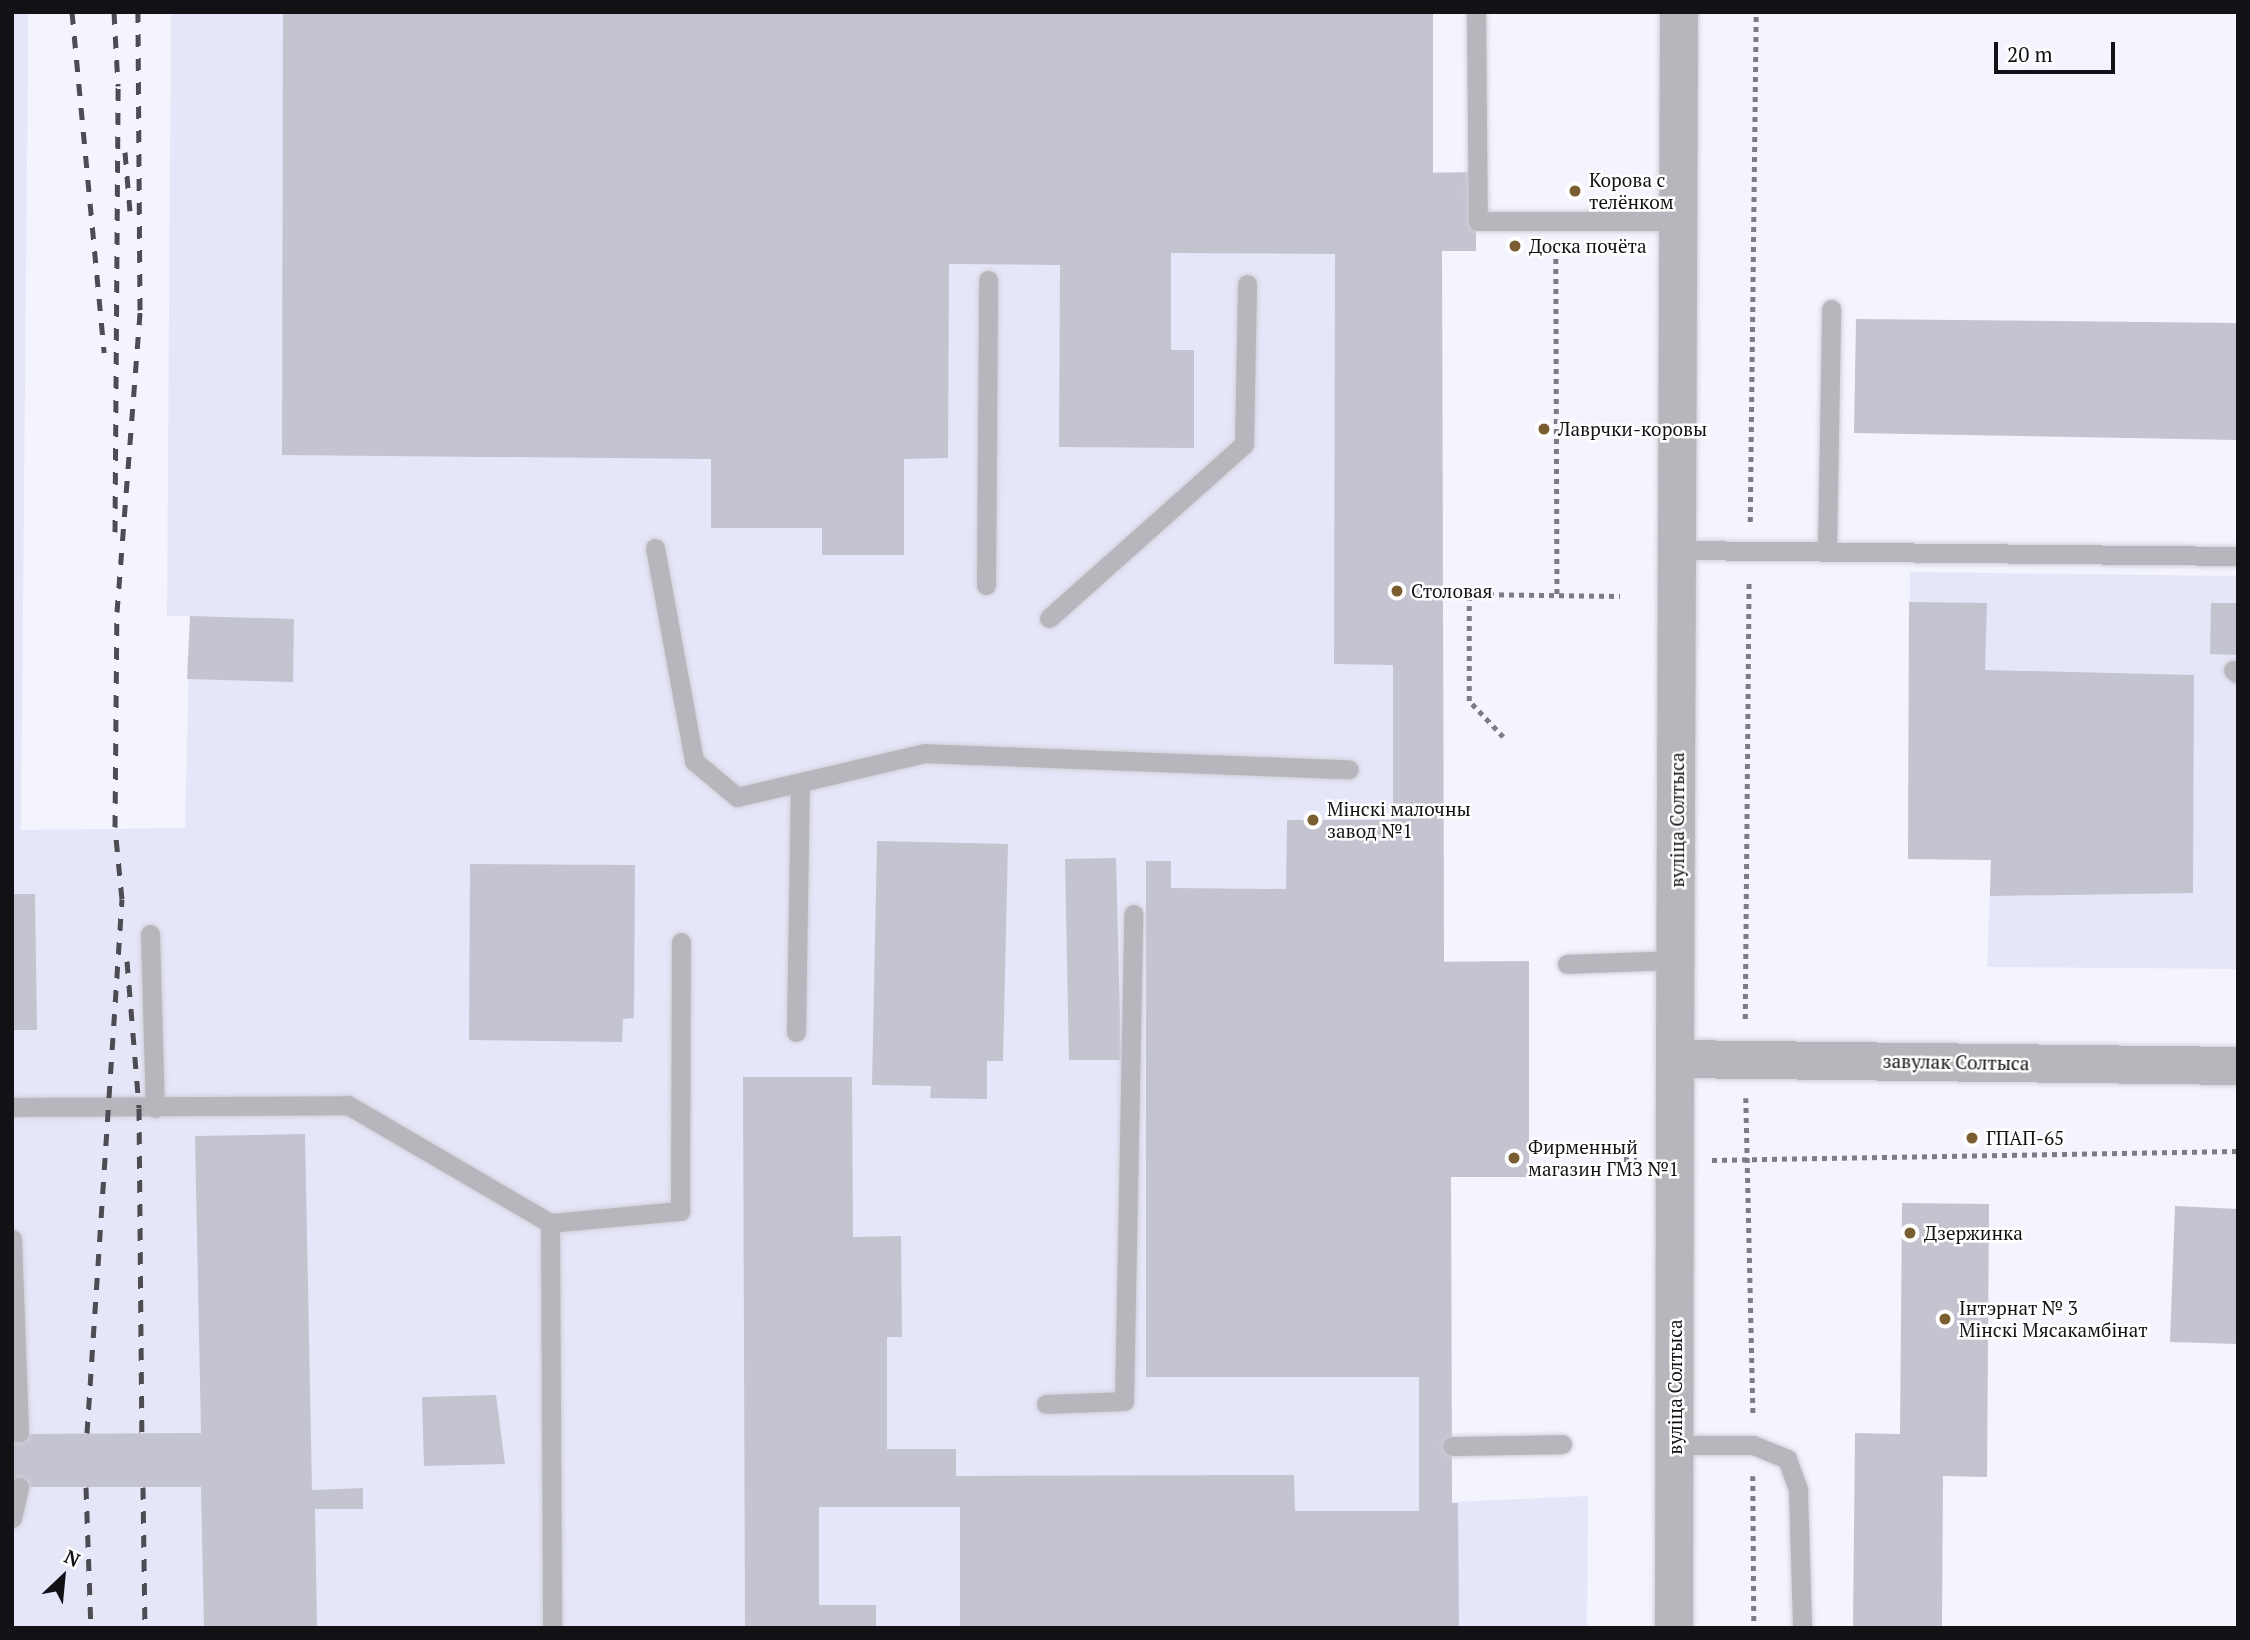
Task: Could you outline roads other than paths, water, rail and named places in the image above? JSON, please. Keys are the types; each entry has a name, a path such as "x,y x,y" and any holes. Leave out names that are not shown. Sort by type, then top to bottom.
{"street":[{"name":"вуліца Солтыса","path":"1674,1628 1679,12"},
{"name":"завулак Солтыса","path":"1675,1059 2238,1066"}],"lane":[{"path":"1475,12 1478,220 1677,221"},
{"path":"986,585 988,279"},
{"path":"1049,618 1244,444 1247,284"},
{"path":"1827,550 1831,309"},
{"path":"656,548 694,761 737,797 923,753 1349,769"},
{"path":"1678,550 2238,556"},
{"path":"796,1032 800,783"},
{"path":"1046,1404 1124,1401 1133,914"},
{"path":"150,934 155,1108"},
{"path":"12,1107 348,1105 550,1223 680,1212 681,942"},
{"path":"1567,964 1677,960"},
{"path":"550,1223 552,1628"},
{"path":"12,1239 19,1433"},
{"path":"1452,1446 1562,1444"},
{"path":"1674,1445 1753,1445 1787,1459 1798,1490 1802,1628"},
{"path":"12,1518 19,1487"}],"railway":[{"path":"72,12 104,353"},
{"path":"114,12 118,86"},
{"path":"87,1433 122,899 115,827 117,612 140,310 138,12"},
{"path":"115,532 118,77"},
{"path":"125,152 130,211"},
{"path":"127,961 139,1108 142,1433"},
{"path":"86,1487 91,1628"},
{"path":"143,1487 145,1628"}],"place":[{"name":"Корова с телёнком","path":"1575,191"},
{"name":"Доска почёта","path":"1515,246"},
{"name":"Лаврчки-коровы","path":"1544,429"},
{"name":"Столовая","path":"1397,591"},
{"name":"Мінскі малочны завод №1","path":"1313,820"},
{"name":"ГПАП-65","path":"1972,1138"},
{"name":"Фирменный магазин ГМЗ №1","path":"1514,1158"},
{"name":"Дзержинка","path":"1910,1233"},
{"name":"Інтэрнат № 3 Мінскі Мясакамбінат","path":"1945,1319"}]}
